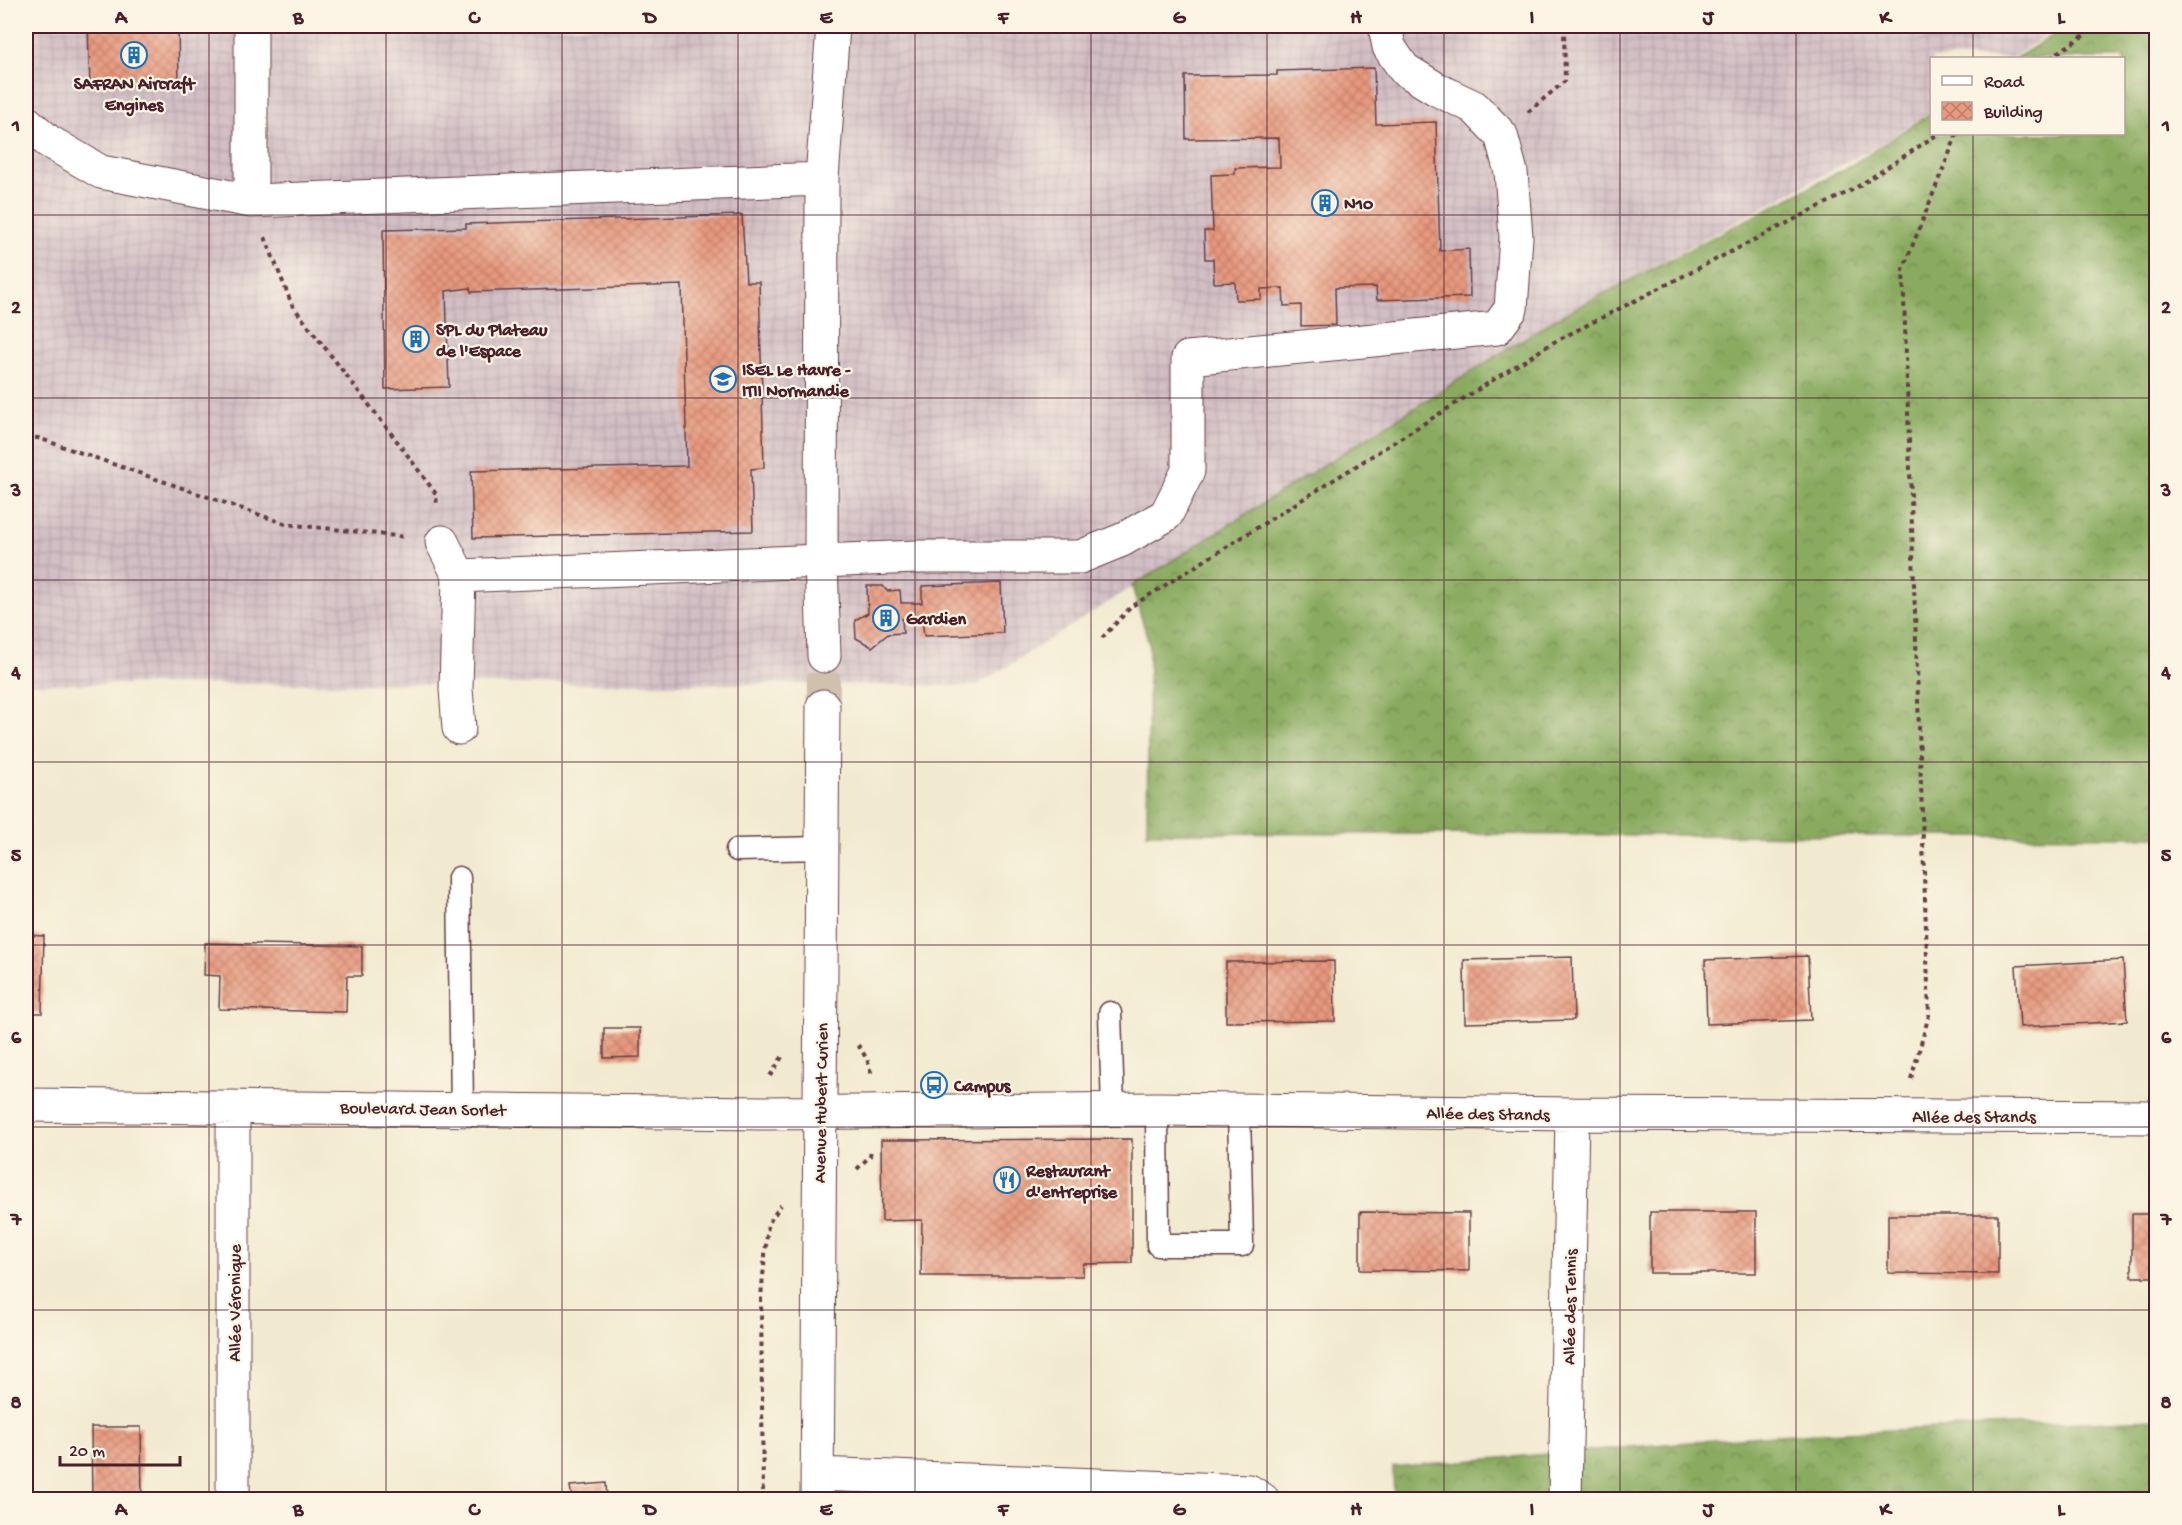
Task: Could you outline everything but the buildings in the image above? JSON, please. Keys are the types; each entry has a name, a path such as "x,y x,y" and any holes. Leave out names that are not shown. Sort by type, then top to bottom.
{"street":[{"path":"251,26 251,201"},
{"path":"824,656 821,560 822,179 833,26"},
{"path":"459,576 916,557 1080,557 1122,540 1166,515 1188,471 1188,358 1497,328 1511,309 1516,237 1511,172 1501,135 1474,107 1438,90 1404,69 1389,47 1385,26"},
{"path":"26,122 48,141 101,172 251,201 822,179"},
{"path":"442,542 459,576 456,689 459,728"},
{"name":"Avenue Hubert Curien","path":"817,1487 823,706"},
{"name":"Boulevard Jean Sorlet","path":"26,1105 765,1113 820,1111"},
{"name":"Allée Véronique","path":"232,1107 233,1500"},
{"name":"Allée des Stands","path":"820,1111 1157,1108 1572,1114 2157,1117"},
{"name":"Allée des Tennis","path":"1565,1500 1572,1114"},
{"path":"817,1487 1249,1491 1263,1500"}],"lane":[{"path":"737,850 822,848"},
{"path":"459,878 462,1108"},
{"path":"1110,1013 1113,1109"},
{"path":"1157,1108 1158,1245 1242,1245 1239,1110"}],"path":[{"path":"1501,135 1565,81 1564,26"},
{"path":"2052,57 2098,26"},
{"path":"1102,638 1132,606 1554,342 1854,189 1936,135"},
{"path":"1901,1116 1929,1015 1903,269 1957,135"},
{"path":"26,438 38,438 286,524 442,542 436,494 341,366 292,305 251,201"},
{"path":"763,1500 761,1297 768,1224 785,1196"}],"shaded area":[{"path":"26,26 2061,26 2013,57 1930,57 1930,112 1883,143 1555,319 976,686 26,684"}],"green space":[{"path":"2068,26 2156,26 2156,837 1147,833 1149,643 1132,586 1555,319 1850,166 1930,114 1930,135 2125,135 2125,57 2018,57"},
{"path":"2156,1419 2156,1499 1394,1500 1393,1467 1774,1435"}],"tunnel":[{"path":"823,706 824,656"}],"place":[{"name":"SAFRAN Aircraft Engines","path":"134,55"},
{"name":"N10","path":"1325,203"},
{"name":"SPL du Plateau de l'Espace","path":"416,339"},
{"name":"ISEL Le Havre - ITII Normandie","path":"723,379"},
{"name":"Gardien","path":"886,618"},
{"name":"Campus","path":"934,1085"},
{"name":"Restaurant d'entreprise","path":"1007,1180"}]}
